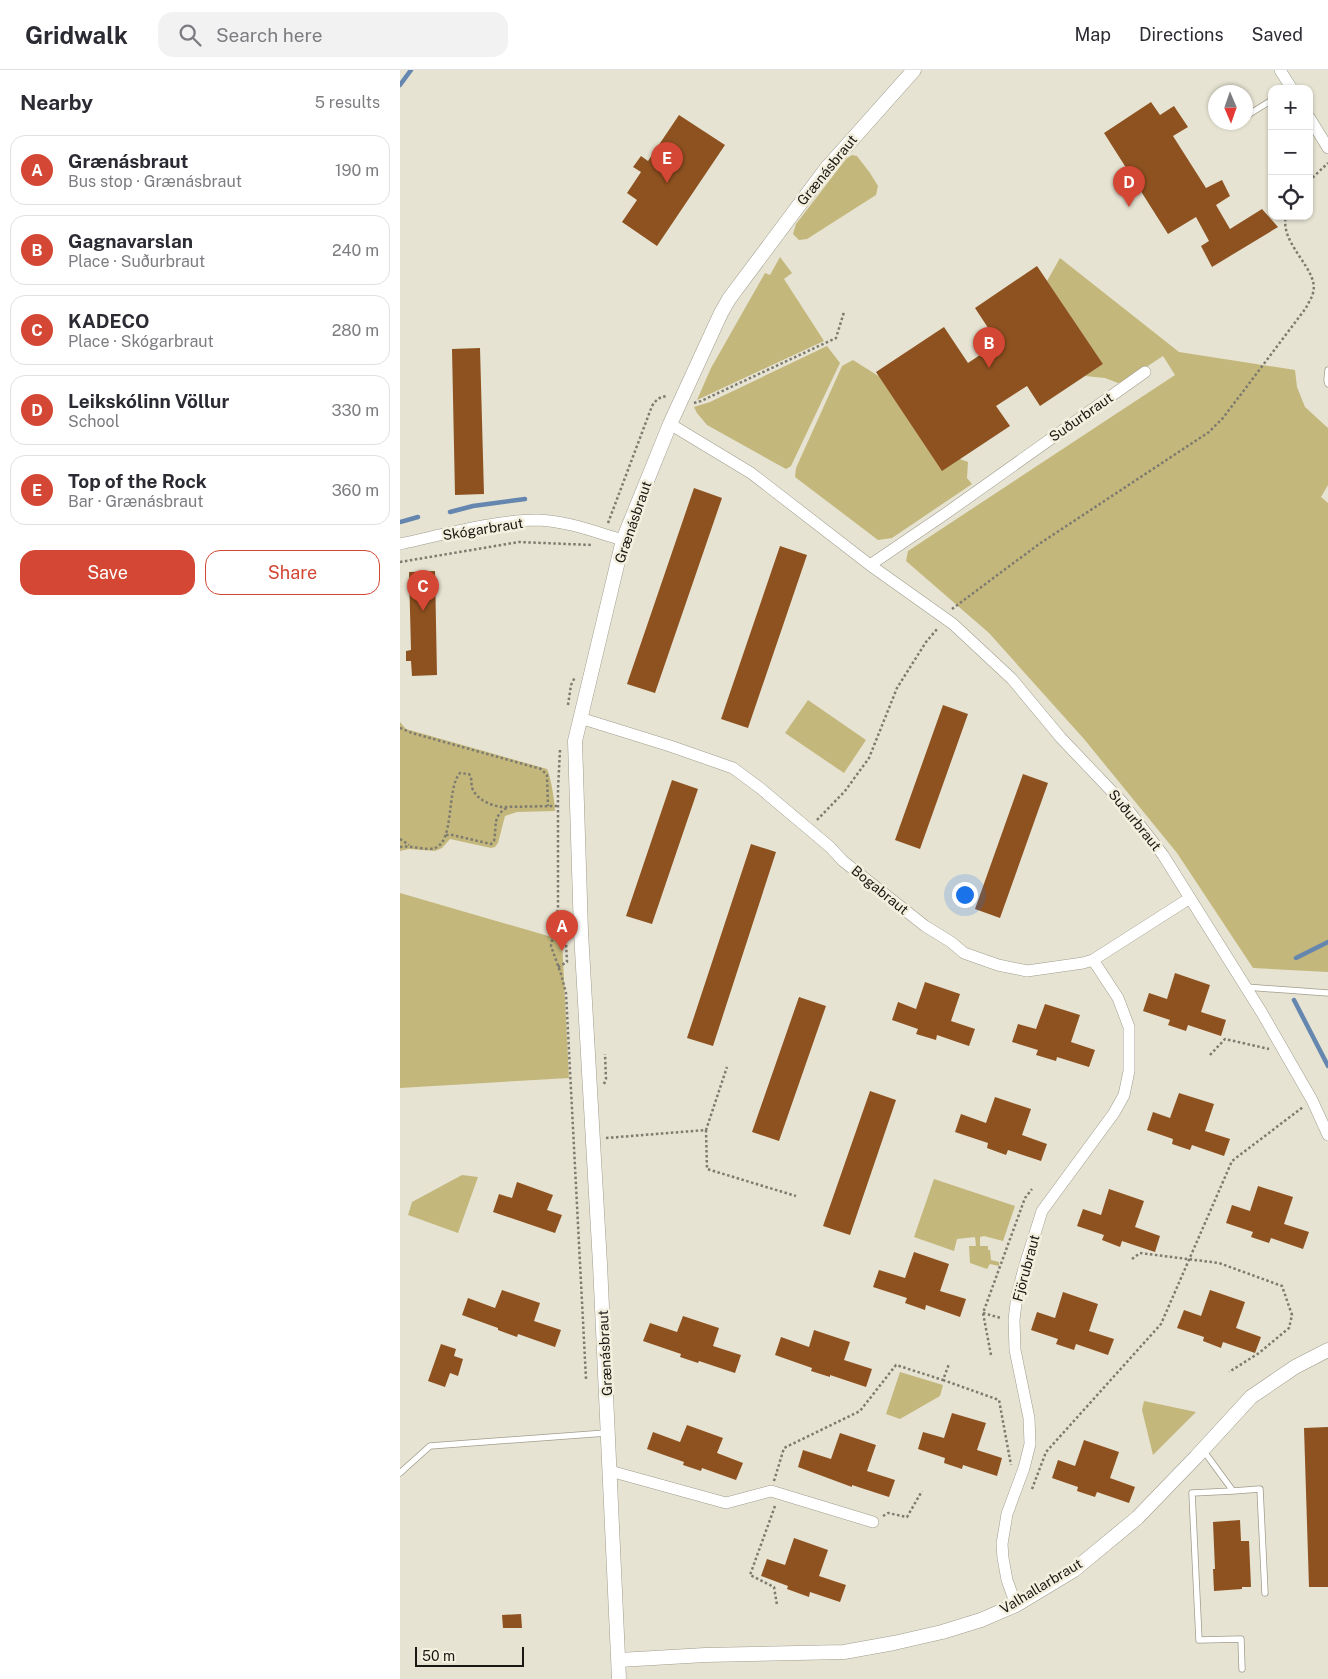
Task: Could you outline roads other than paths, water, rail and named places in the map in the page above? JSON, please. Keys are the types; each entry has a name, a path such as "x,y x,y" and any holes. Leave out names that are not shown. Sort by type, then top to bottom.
{"street":[{"name":"Grænásbraut","path":"619,1679 610,1470 581,932 575,741 624,540 670,424 721,313 729,299 826,169 914,70"},
{"path":"1280,70 1289,85"},
{"path":"1313,124 1328,148"},
{"name":"Suðurbraut","path":"870,565 1145,372"},
{"name":"Suðurbraut","path":"670,424 751,473 870,565 954,624 1012,680 1061,738 1122,802 1163,855 1246,987 1312,1100 1328,1135"},
{"name":"Skógarbraut","path":"400,544 497,524 537,520 573,525 624,540"},
{"name":"Bogabraut","path":"580,718 733,768 760,788 843,860 925,926 964,953 998,965 1027,970 1083,964 1093,960 1190,898"},
{"name":"Fjörubraut","path":"1016,1605 1007,1580 1002,1544 1007,1514 1030,1444 1029,1418 1015,1350 1014,1322 1017,1295 1042,1211 1114,1113 1124,1095 1129,1071 1129,1028 1118,998 1093,960"},
{"name":"Valhallarbraut","path":"619,1660 705,1655 844,1652 942,1632 981,1620 1016,1605 1074,1570 1137,1518 1252,1397 1295,1366 1328,1350"},
{"path":"610,1470 726,1502 775,1493 873,1522"}],"lane":[{"path":"1253,112 1268,102"},
{"path":"1328,370 1326,380 1328,384"},
{"path":"1246,987 1328,993"},
{"path":"400,1473 430,1446 608,1433"},
{"path":"1203,1450 1233,1491"},
{"path":"1242,1669 1241,1639 1199,1640 1192,1492 1260,1490 1265,1593"}],"waterway":[{"path":"400,85 411,70"},
{"path":"450,512 473,506 525,499"},
{"path":"400,522 418,517"},
{"path":"1296,958 1328,942"},
{"path":"1294,1000 1328,1066"}],"place":[{"name":"Top of the Rock","path":"667,183"},
{"name":"Leikskólinn Völlur","path":"1129,207"},
{"name":"Gagnavarslan","path":"989,368"},
{"name":"KADECO","path":"423,611"},
{"name":"Grænásbraut","path":"562,951"}]}
